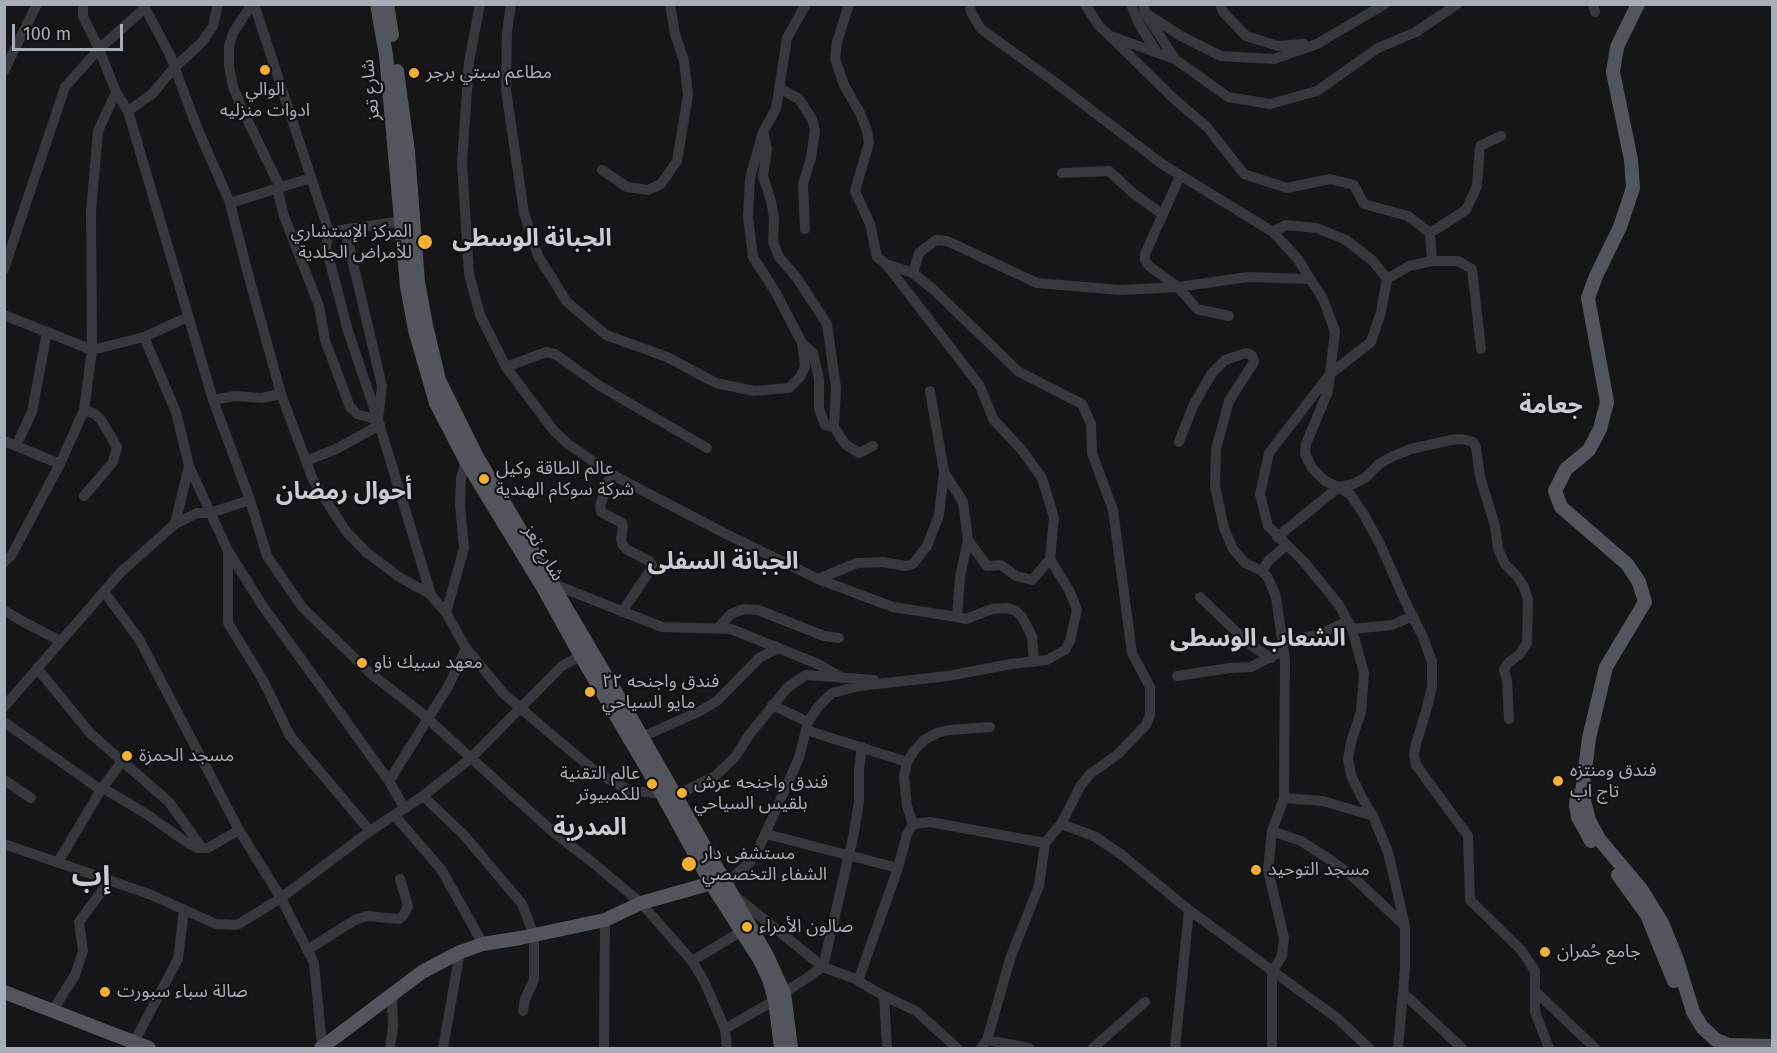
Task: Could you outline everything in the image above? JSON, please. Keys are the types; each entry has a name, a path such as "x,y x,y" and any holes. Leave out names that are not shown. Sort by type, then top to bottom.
{"main road":[{"name":"شارع تعز","path":"377,4 418,282 439,380 471,458 642,737 669,795"},
{"name":"شارع تعز","path":"387,4 408,152 408,220"},
{"path":"1638,4 1617,47 1613,72 1631,160 1633,188 1620,227 1588,298 1606,402 1600,429 1589,450 1566,469 1555,491 1561,507 1627,564 1639,582 1645,602 1606,667 1576,806 1580,822 1593,845 1641,906 1652,925 1672,961 1693,1012 1706,1032 1716,1040 1729,1045 1773,1046"},
{"name":"شارع تعز","path":"548,586 581,656 767,956 780,997 791,1048"},
{"name":"شارع تعز","path":"724,885 742,931 780,997 781,1048"},
{"path":"322,1047 357,1023 422,972 460,952 483,944 605,920 641,903 724,885"},
{"path":"1672,961 1686,1020 1691,1029 1707,1043 1719,1048"},
{"path":"4,992 148,1048"}],"street":[{"path":"4,71 37,4"},
{"path":"83,4 82,16 128,111 213,400 250,500 267,556 302,607 370,673 419,711 553,832 641,903 692,961 704,981 725,1029 727,1048"},
{"path":"128,111 152,94 174,68 202,42 213,26 218,4"},
{"path":"253,4 292,115 329,232 326,248 348,331 379,423 431,595"},
{"path":"253,4 233,33 229,46 229,66 233,87 278,188 284,216 319,306 325,340 350,406 357,414 379,423"},
{"path":"480,4 469,62 462,162 469,274 480,315 506,367 554,431 611,474 818,579 893,607 966,619 992,609 1008,608 1016,611 1022,617 1032,636 1034,662"},
{"path":"511,4 507,32 506,90 524,213 538,256 567,302 606,334 667,357 716,383 754,391 789,388 805,367 802,343 776,292 753,257 748,217 750,178 763,132 776,109 787,38 806,4"},
{"path":"603,170 627,187 648,190 661,184 677,161 688,95 684,61 675,34 670,4"},
{"path":"849,4 837,42 835,58 844,85 867,131 869,143 855,191 870,224 877,256 886,264 980,386 993,419 1021,449 1042,478 1054,518 1050,559 1032,580 1016,576 1001,565 987,566 968,540"},
{"path":"970,4 971,12 981,29 1162,164 1274,232 1297,258 1323,299 1335,331 1328,391 1306,444 1305,454 1312,468 1324,481 1350,494 1363,513 1380,544 1423,637 1432,662 1432,687 1416,744 1414,755 1416,765 1468,836 1470,900 1521,950 1535,971 1535,1012 1549,1048"},
{"path":"1085,4 1099,26 1207,128 1244,174 1287,188 1330,179 1354,185 1364,204 1408,216 1430,233 1432,261"},
{"path":"1131,4 1138,22 1156,51"},
{"path":"1220,4 1224,13 1246,36 1278,46 1317,44"},
{"path":"1144,9 1181,36 1221,56 1274,59 1317,44 1385,4"},
{"path":"1110,36 1175,58 1228,97 1270,104 1317,91 1378,48 1416,32 1457,4"},
{"path":"4,269 65,87 99,49 144,6 170,55 230,203 281,394 313,480 345,530 359,545 398,576 431,595 446,613 466,648 504,694 599,774 629,790 669,795 715,776 735,757 772,705 788,687 806,675 894,682"},
{"path":"1144,9 1175,58"},
{"path":"779,88 799,99 812,119 815,130 811,158 803,184 805,230"},
{"path":"4,561 11,556 60,464 84,410 92,350 91,212 98,131 117,92"},
{"path":"763,132 767,149 763,176 774,218 773,242 779,257 797,278 827,324 836,388 834,427 845,444 859,453 873,446"},
{"path":"1430,233 1466,210 1477,186 1480,146 1501,135"},
{"path":"1062,173 1109,171 1133,193 1162,214"},
{"path":"1180,176 1144,254 1145,260 1149,266 1178,287 1197,309 1229,316"},
{"path":"230,203 311,178"},
{"path":"329,232 408,220"},
{"path":"1274,232 1286,225 1317,228 1346,240 1373,261 1387,279 1381,312 1371,342 1330,374 1269,453 1260,494 1268,526 1304,562 1339,605 1350,625 1364,673 1361,712 1350,742 1348,759 1351,775 1360,796 1373,816 1388,852 1405,926 1403,993 1398,1048"},
{"path":"345,229 382,386 379,423"},
{"path":"913,273 919,253 936,240 947,241 1037,283 1121,290 1178,287 1248,277 1310,279"},
{"path":"1387,279 1409,266 1432,261 1458,261 1472,269 1481,349"},
{"path":"886,264 913,273 934,290 1019,372 1082,404 1091,424 1092,453 1113,510 1130,646 1150,687 1150,715 1146,725 1117,755 1090,774 1081,785 1061,824 1045,843 1039,886 1011,956 984,1044 1029,1048"},
{"path":"4,315 92,350 144,337 188,317"},
{"path":"16,446 32,412 47,332"},
{"path":"144,337 176,412 189,466 228,550 262,605 389,781 405,808"},
{"path":"802,343 813,353 819,379 819,409 825,425 834,427"},
{"path":"506,367 546,352 555,354 600,386 707,448"},
{"path":"1179,442 1193,406 1212,373 1225,360 1246,353 1252,355 1254,362 1229,401 1216,449 1215,486 1224,528 1233,549 1245,563 1268,578 1276,597 1283,646 1284,798 1272,831 1268,870 1284,938 1282,956 1272,971 1272,1048"},
{"path":"818,579 857,563 883,562 905,566 913,564 927,546 939,515 944,472 930,391"},
{"path":"213,400 235,396 262,398 281,394"},
{"path":"84,410 95,414 101,420 117,447 113,462 84,496"},
{"path":"306,461 328,453 379,423"},
{"path":"1277,537 1339,487 1365,478 1379,464 1411,449 1451,440 1462,439 1473,442 1476,447 1480,477 1495,526 1498,549 1505,564 1524,587 1528,600 1527,643 1520,654 1508,663 1504,670 1507,680 1509,719"},
{"path":"4,441 60,464"},
{"path":"446,613 464,548 460,505 461,478 471,458"},
{"path":"175,524 189,466"},
{"path":"944,472 963,502 968,540 960,577 957,617"},
{"path":"611,474 600,506 601,512 622,522 622,544 626,549 649,561 652,565 622,612"},
{"path":"4,707 120,573 175,524 197,513 210,513 250,500"},
{"path":"1262,572 1269,560 1286,546"},
{"path":"228,550 227,616 230,628 263,680 290,736 370,831"},
{"path":"957,1048 916,1011 858,981 823,967 724,885 750,862 758,850 799,758 807,726 818,706 832,693 859,686 948,676 1047,660 1065,650 1070,641 1077,610 1070,592 1050,559"},
{"path":"548,586 662,627 730,628 818,664 841,677"},
{"path":"105,593 139,639 239,830 281,898 314,963 322,1047"},
{"path":"1200,597 1249,644 1271,658"},
{"path":"718,628 731,614 744,609 758,610 824,636 839,638"},
{"path":"4,610 60,641"},
{"path":"1177,676 1251,667 1271,658 1283,646 1350,625 1392,625 1413,616"},
{"path":"389,781 449,685 466,648"},
{"path":"642,737 717,701 759,658 778,648"},
{"path":"4,844 149,894 216,924 237,925 281,898 370,831 396,816 423,796 471,758 562,666 581,656"},
{"path":"37,668 90,733 169,802 202,848"},
{"path":"772,705 807,726 907,762"},
{"path":"4,722 102,789 148,815 189,844 208,848 239,830"},
{"path":"914,824 907,806 904,777 907,762 924,740 949,730 990,727"},
{"path":"725,1029 780,997 823,967 859,801 862,747"},
{"path":"58,862 102,789 123,760"},
{"path":"4,780 31,798"},
{"path":"423,796 464,836 522,903 534,935 534,981 525,999 523,1011"},
{"path":"1284,798 1323,801 1373,816"},
{"path":"396,816 441,869 483,944"},
{"path":"858,981 898,868 907,834 914,824 930,822 1045,843"},
{"path":"1061,824 1094,836 1122,855 1189,910 1337,1018 1369,1048"},
{"path":"1272,831 1301,841 1329,859 1351,875 1405,926"},
{"path":"766,834 898,868"},
{"path":"307,950 336,934 355,920 367,916 399,919 404,916 408,906 400,879"},
{"path":"53,1010 75,975 83,951 79,922 110,880"},
{"path":"133,1044 178,959 184,910"},
{"path":"1175,1048 1189,910"},
{"path":"604,1048 605,920"},
{"path":"692,961 742,931"},
{"path":"443,1048 460,952"},
{"path":"1535,991 1594,1048"},
{"path":"1403,993 1462,1048"},
{"path":"390,1048 393,1027 392,994"},
{"path":"884,996 887,1048"},
{"path":"1094,1048 1145,1002"}],"place":[{"name":"الوالي ادوات منزليه","path":"265,70"},
{"name":"مطاعم سيتي برجر","path":"414,73"},
{"name":"المركز الإستشاري للأمراض الجلدية","path":"425,242"},
{"name":"عالم الطاقة وكيل شركة سوكام الهندية","path":"484,479"},
{"name":"معهد سبيك ناو","path":"362,663"},
{"name":"فندق واجنحه ٢٢ مايو السياحي","path":"590,692"},
{"name":"مسجد الحمزة","path":"127,756"},
{"name":"فندق ومنتزه تاج اب","path":"1558,781"},
{"name":"عالم التقنية للكمبيوتر","path":"652,784"},
{"name":"فندق واجنحه عرش بلقيس السياحي","path":"682,793"},
{"name":"مستشفى دار الشفاء التخصصي","path":"689,864"},
{"name":"مسجد التوحيد","path":"1256,870"},
{"name":"صالون الأمراء","path":"747,927"},
{"name":"جامع حُمران","path":"1545,952"},
{"name":"صالة سباء سبورت","path":"105,992"}],"district":[{"name":"الجبانة الوسطى","path":"532,239"},
{"name":"جعامة","path":"1551,406"},
{"name":"أحوال رمضان","path":"344,492"},
{"name":"الجبانة السفلى","path":"723,562"},
{"name":"الشعاب الوسطى","path":"1258,639"},
{"name":"المدرية","path":"590,828"},
{"name":"إب","path":"91,877"}]}
